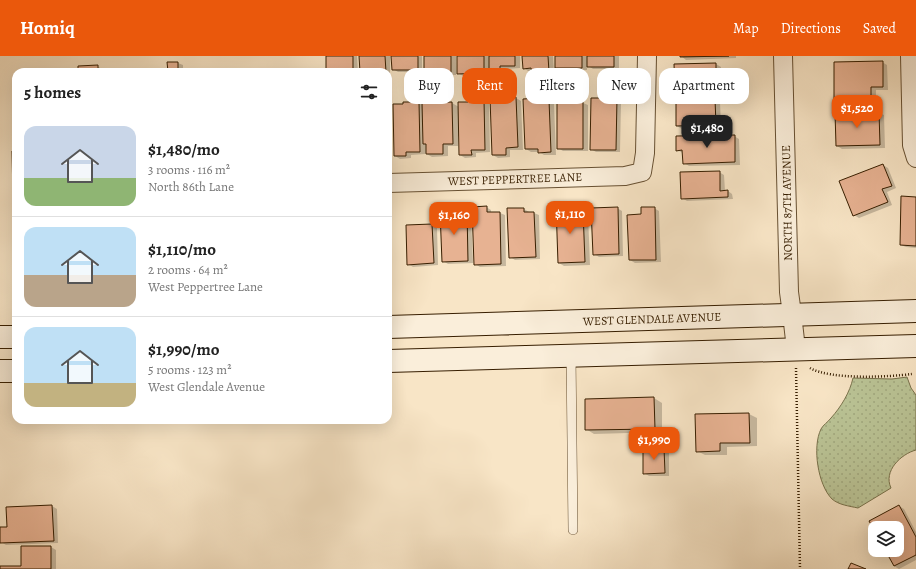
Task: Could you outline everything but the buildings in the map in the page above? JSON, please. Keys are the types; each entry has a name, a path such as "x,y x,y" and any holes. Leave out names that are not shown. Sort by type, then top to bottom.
{"main road":[{"name":"WEST GLENDALE AVENUE","path":"392,327 916,311"},
{"path":"0,337 12,337"},
{"path":"392,361 571,355 796,357 916,346"},
{"path":"0,371 12,371"}],"street":[{"name":"WEST PEPPERTREE LANE","path":"392,183 625,176 642,172 645,153 646,56"},
{"name":"NORTH 87TH AVENUE","path":"783,56 789,292 796,357"},
{"path":"910,56 912,145 916,158"}],"lane":[{"path":"571,355 573,530"}],"path":[{"path":"796,357 806,365 824,373 888,376 912,374"},
{"path":"796,357 800,569"}],"green space":[{"path":"907,377 911,388 916,395 916,450 899,459 891,470 889,482 891,488 858,508 838,503 827,493 820,475 817,446 821,429 842,404 850,389 853,378 892,379"}]}
